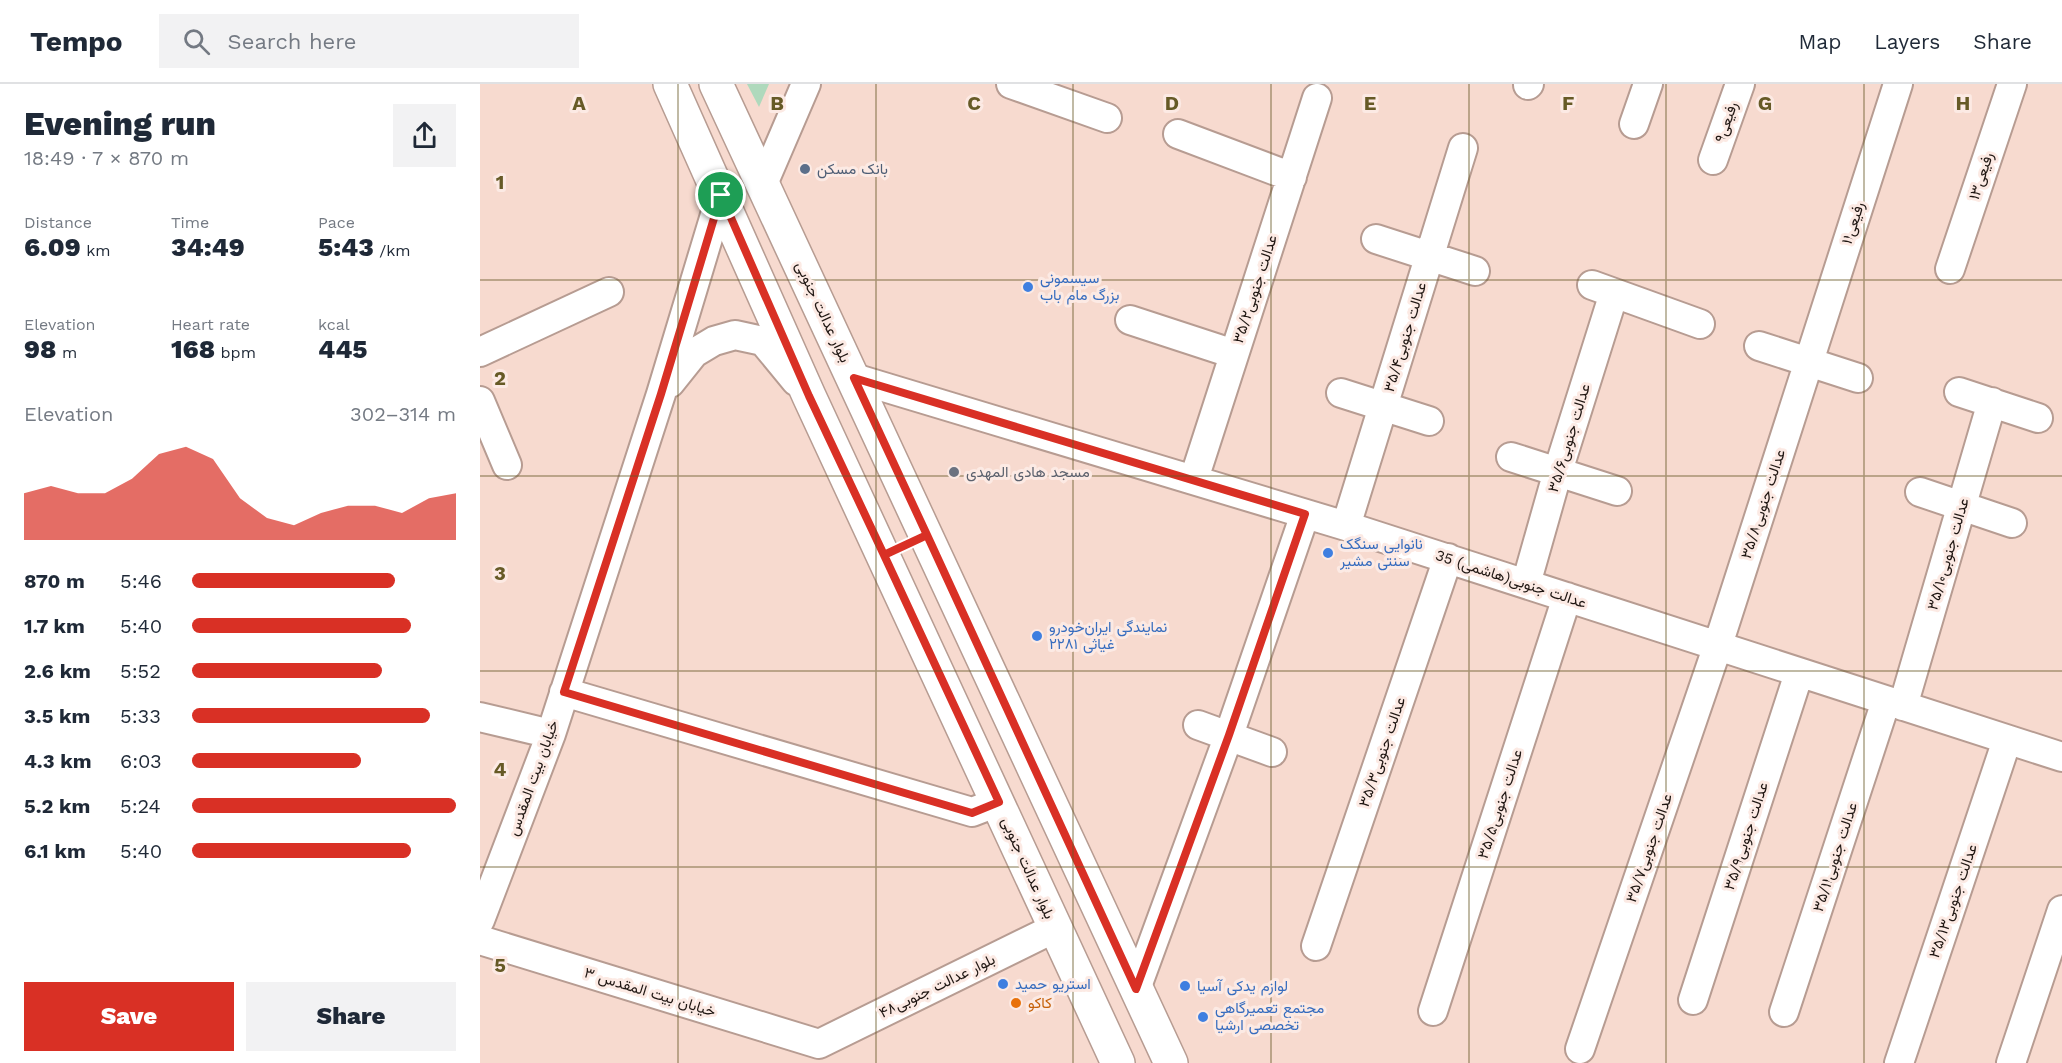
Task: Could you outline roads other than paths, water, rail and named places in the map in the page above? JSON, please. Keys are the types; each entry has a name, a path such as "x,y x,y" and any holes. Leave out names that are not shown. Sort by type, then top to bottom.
{"main road":[{"name":"بلوار عدالت جنوبی","path":"670,84 809,396 1118,1063"},
{"name":"بلوار عدالت جنوبی","path":"716,84 1171,1063"},
{"path":"884,555 927,535"}],"street":[{"path":"763,184 807,84"},
{"path":"1011,84 1107,118"},
{"path":"1634,124 1648,84"},
{"name":"رفیعی۹","path":"1713,160 1740,84"},
{"name":"رفیعی۱۱","path":"1809,361 1898,84"},
{"name":"رفیعی۱۳","path":"1950,269 2012,84"},
{"name":"عدالت جنوبی۳۵/۲","path":"1194,479 1317,98"},
{"path":"1178,134 1292,177"},
{"name":"عدالت جنوبی۳۵/۴","path":"1346,526 1463,148"},
{"name":"خیابان بیت المقدس","path":"480,920 551,734 661,394 721,195"},
{"path":"1376,239 1475,272"},
{"name":"عدالت جنوبی۳۵/۶","path":"1526,584 1558,471 1603,289 1701,324"},
{"path":"480,351 609,292"},
{"path":"1130,320 1234,354"},
{"path":"661,394 694,353 714,341 735,335 763,342 809,396"},
{"path":"1760,346 1858,378"},
{"name":"عدالت جنوبی۳۵/۸","path":"1717,648 1809,361"},
{"name":"35 عدالت جنوبی(هاشمی)","path":"854,378 1194,479 1448,558 1717,648 2062,758"},
{"path":"1959,392 2038,418"},
{"path":"1341,393 1429,421"},
{"path":"480,401 507,465"},
{"name":"عدالت جنوبی۳۵/۱۰","path":"1895,703 1962,505 1992,402"},
{"path":"1510,457 1617,491"},
{"path":"1920,492 2012,524"},
{"path":"1136,989 1229,735 1305,514"},
{"name":"عدالت جنوبی۳۵/۳","path":"1316,946 1448,558"},
{"name":"عدالت جنوبی۳۵/۵","path":"1433,1011 1567,597"},
{"name":"عدالت جنوبی۳۵/۷","path":"1580,1049 1717,648"},
{"name":"عدالت جنوبی۳۵/۹","path":"1692,1000 1799,673"},
{"path":"564,692 972,813 999,802"},
{"name":"عدالت جنوبی۳۵/۱۱","path":"1784,1012 1895,703"},
{"path":"480,717 551,734"},
{"path":"1198,725 1272,752"},
{"name":"عدالت جنوبی۳۵/۱۳","path":"1899,1063 2007,740"},
{"path":"2011,1063 2062,910"},
{"name":"بلوار عدالت جنوبی۴۸","path":"819,1044 1055,928"},
{"name":"خیابان بیت المقدس ۳","path":"480,940 819,1044"}],"place":[{"name":"بانک مسکن","path":"805,169"},
{"name":"سیسمونی بزرگ مام باب","path":"1028,287"},
{"name":"مسجد هادی المهدی","path":"954,472"},
{"name":"نانوایی سنگک سنتی مشیر","path":"1328,553"},
{"name":"نمایندگی ایران‌خودرو غیاثی ۲۲۸۱","path":"1037,636"},
{"name":"استریو حمید","path":"1003,984"},
{"name":"لوازم یدکی آسیا","path":"1185,986"},
{"name":"کاکو","path":"1016,1003"},
{"name":"مجتمع تعمیرگاهی تخصصی ارشیا","path":"1203,1017"}]}
